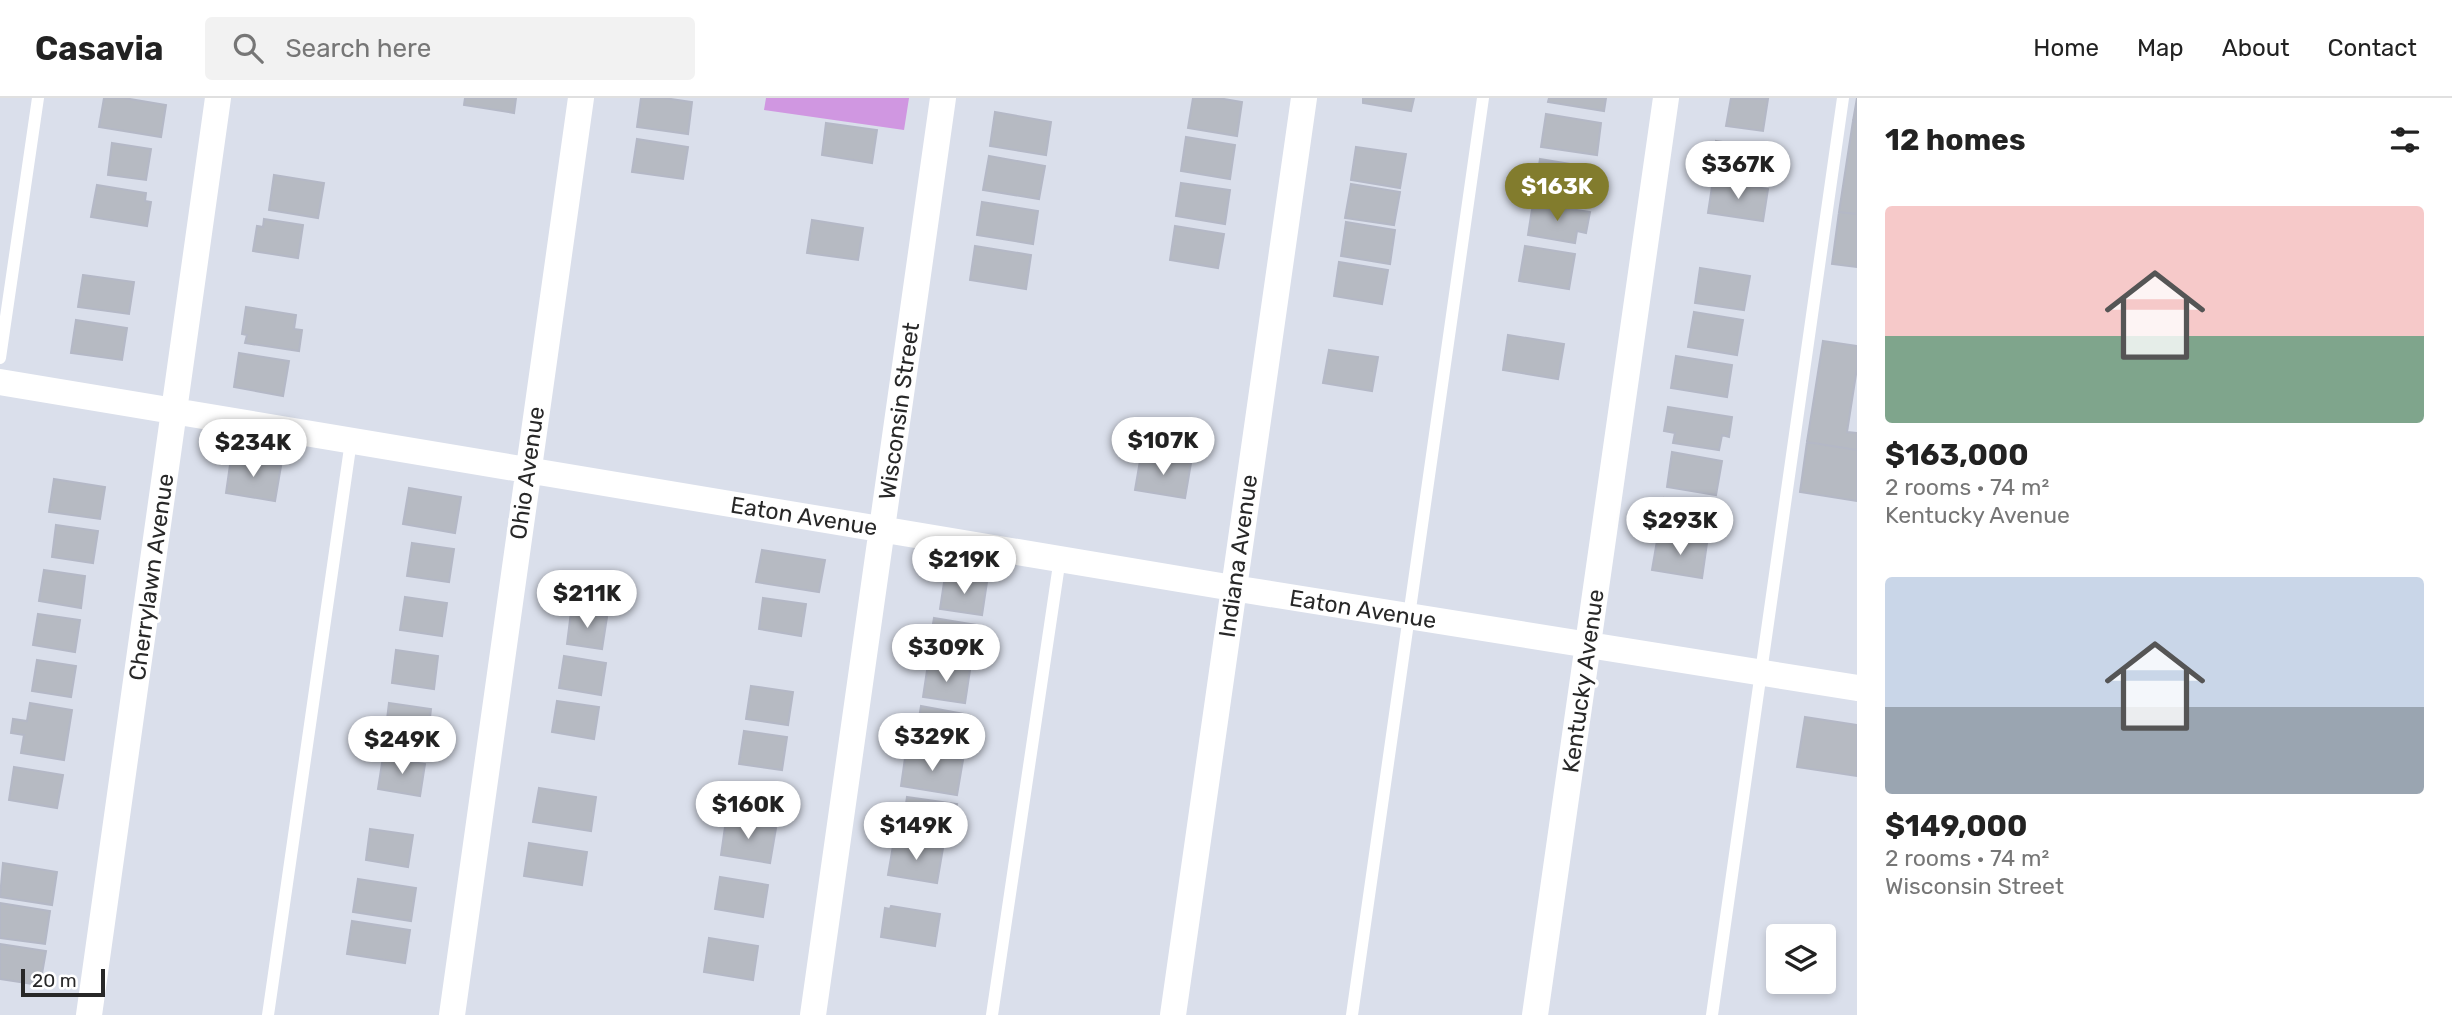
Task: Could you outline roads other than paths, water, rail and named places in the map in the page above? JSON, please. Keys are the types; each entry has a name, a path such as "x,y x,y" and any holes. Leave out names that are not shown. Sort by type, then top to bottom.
{"street":[{"name":"Cherrylawn Avenue","path":"89,1015 218,98"},
{"name":"Ohio Avenue","path":"452,1015 581,98"},
{"name":"Wisconsin Street","path":"813,1015 943,98"},
{"name":"Indiana Avenue","path":"1173,1015 1304,98"},
{"name":"Kentucky Avenue","path":"1535,1015 1666,98"},
{"name":"Eaton Avenue","path":"0,382 527,471 1857,688"}],"lane":[{"path":"0,358 38,98"},
{"path":"1352,1015 1483,98"},
{"path":"1712,1015 1843,98"},
{"path":"268,1015 351,441"},
{"path":"992,1015 1060,558"}]}
